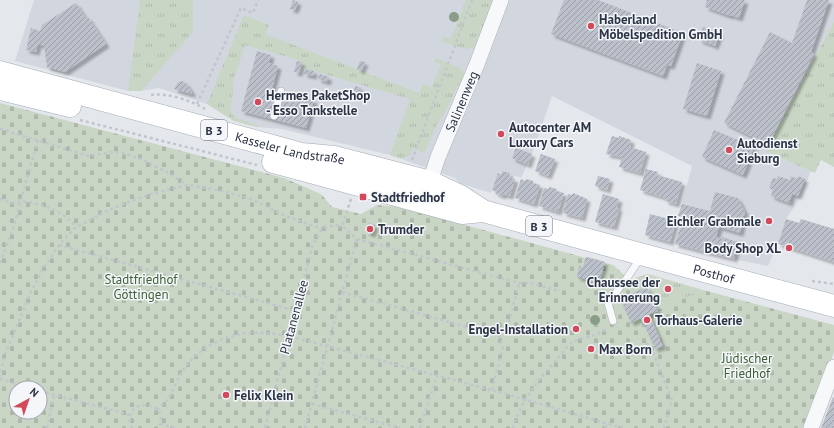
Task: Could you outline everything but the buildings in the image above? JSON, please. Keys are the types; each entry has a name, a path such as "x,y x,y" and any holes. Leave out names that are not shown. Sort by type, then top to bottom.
{"main road":[{"name":"Kasseler Landstraße","path":"0,72 302,154 334,157 430,182 460,196 483,211 594,242"},
{"name":"Kasseler Landstraße","path":"0,89 76,108 462,213 483,211"},
{"name":"Posthof","path":"594,242 834,306"}],"street":[{"name":"Salinenweg","path":"424,203 438,157 477,64 501,0"},
{"path":"811,428 834,367"}],"lane":[{"path":"274,116 281,91"},
{"path":"612,322 608,303 642,255"}],"path":[{"path":"197,104 240,8 253,12 258,0"},
{"path":"407,176 472,0"},
{"path":"77,119 261,166"},
{"path":"0,129 89,156 112,152 123,153 141,159 188,185 222,191 251,199 283,215 322,229 335,225 342,226 357,238 519,282 530,283 560,291"},
{"path":"0,263 14,225 38,140"},
{"path":"0,379 4,357 30,294 43,269 59,245 76,227 112,208 132,200 188,185"},
{"path":"345,196 357,199"},
{"path":"342,226 351,197"},
{"path":"0,199 12,203 25,202 52,210 64,216 76,227"},
{"name":"Platanenallee","path":"265,428 313,244 322,229"},
{"path":"305,428 357,238"},
{"path":"59,245 296,311"},
{"path":"342,292 498,336 507,330 519,282"},
{"path":"513,428 517,415 525,399 540,377 573,342 600,333 612,322"},
{"path":"157,410 168,399 178,377 193,358 212,344 235,335 261,333 289,336 525,399 623,428"},
{"path":"492,390 503,347 498,336"},
{"path":"646,343 652,350 672,400 664,428"},
{"path":"420,428 436,376"},
{"path":"48,393 130,415"},
{"path":"47,428 54,395"},
{"path":"132,428 130,424 130,415 137,406 144,404 150,405 157,410 161,419 158,428"},
{"path":"312,404 400,428"},
{"path":"160,424 175,428"},
{"path":"605,428 608,424"}],"shaded area":[{"path":"34,0 834,0 834,21 765,151 811,171 800,198 786,219 778,244 768,266 734,259 738,242 722,237 722,239 716,237 709,211 682,204 692,166 552,96 532,154 521,178 502,171 498,173 491,193 459,183 455,178 390,155 282,129 257,127 234,121 207,104 159,88 141,91 128,91 15,61"}],"green space":[{"path":"140,0 193,0 193,32 141,91 128,91"},
{"path":"466,0 494,0 476,47 472,48 459,47 442,41 444,37 451,39"},
{"path":"244,15 269,25 265,34 419,93 423,84 432,87 441,64 434,61 436,58 461,69 466,75 457,87 445,112 437,124 424,153 413,148 410,155 401,159 390,155 410,99 301,67 302,61 245,45 232,85 234,86 231,110 232,114 240,120 259,125 257,127 234,121 207,104"},
{"path":"834,21 834,167 821,160 815,173 765,151"},
{"name":"Stadtfriedhof Göttingen","path":"0,103 284,178 321,194 332,207 361,214 377,205 400,207 605,262 613,265 641,290 647,287 658,310 703,290 834,325 834,352 804,428 0,428"},
{"path":"648,274 703,290 658,311 648,288 641,290 632,282 635,278"}],"place":[{"name":"Haberland Möbelspedition GmbH","path":"591,26"},
{"name":"Hermes PaketShop - Esso Tankstelle","path":"258,102"},
{"name":"Autocenter AM Luxury Cars","path":"501,134"},
{"name":"Autodienst Sieburg","path":"729,150"},
{"name":"Stadtfriedhof","path":"363,197"},
{"name":"Eichler Grabmale","path":"769,221"},
{"name":"Trumder","path":"370,229"},
{"name":"Body Shop XL","path":"789,248"},
{"name":"Chaussee der Erinnerung","path":"668,289"},
{"name":"Torhaus-Galerie","path":"647,320"},
{"name":"Engel-Installation","path":"576,329"},
{"name":"Max Born","path":"591,349"},
{"name":"Felix Klein","path":"226,395"}],"park label":[{"name":"Jüdischer Friedhof","path":"747,366"}]}
